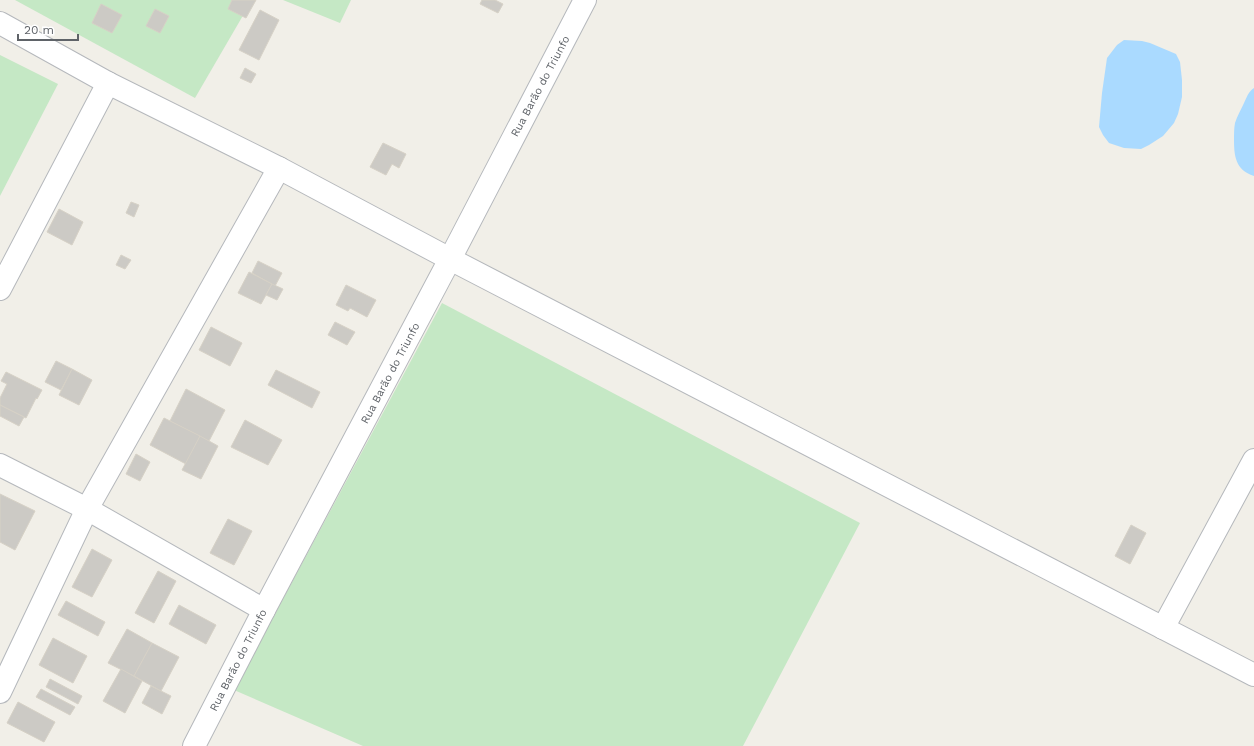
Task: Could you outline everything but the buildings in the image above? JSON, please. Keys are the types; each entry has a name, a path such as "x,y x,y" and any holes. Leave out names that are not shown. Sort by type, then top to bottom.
{"street":[{"name":"Rua Barão do Triunfo","path":"194,746 585,0"},
{"path":"0,23 108,83 279,168 450,259 1254,675"},
{"path":"0,289 108,83"},
{"path":"0,692 87,509 279,168"},
{"path":"1163,628 1254,460"},
{"path":"0,465 87,509 264,610"}],"green space":[{"path":"15,0 252,0 195,98"},
{"path":"283,0 351,0 340,23"},
{"path":"0,55 58,84 0,196"},
{"path":"442,303 860,523 743,746 363,746 234,690"}],"water":[{"path":"1124,40 1150,43 1176,54 1180,62 1182,97 1174,123 1163,136 1141,149 1124,148 1109,143 1099,127 1107,58 1117,45"},
{"path":"1254,88 1254,176 1239,166 1234,151 1234,127 1250,91"}]}
